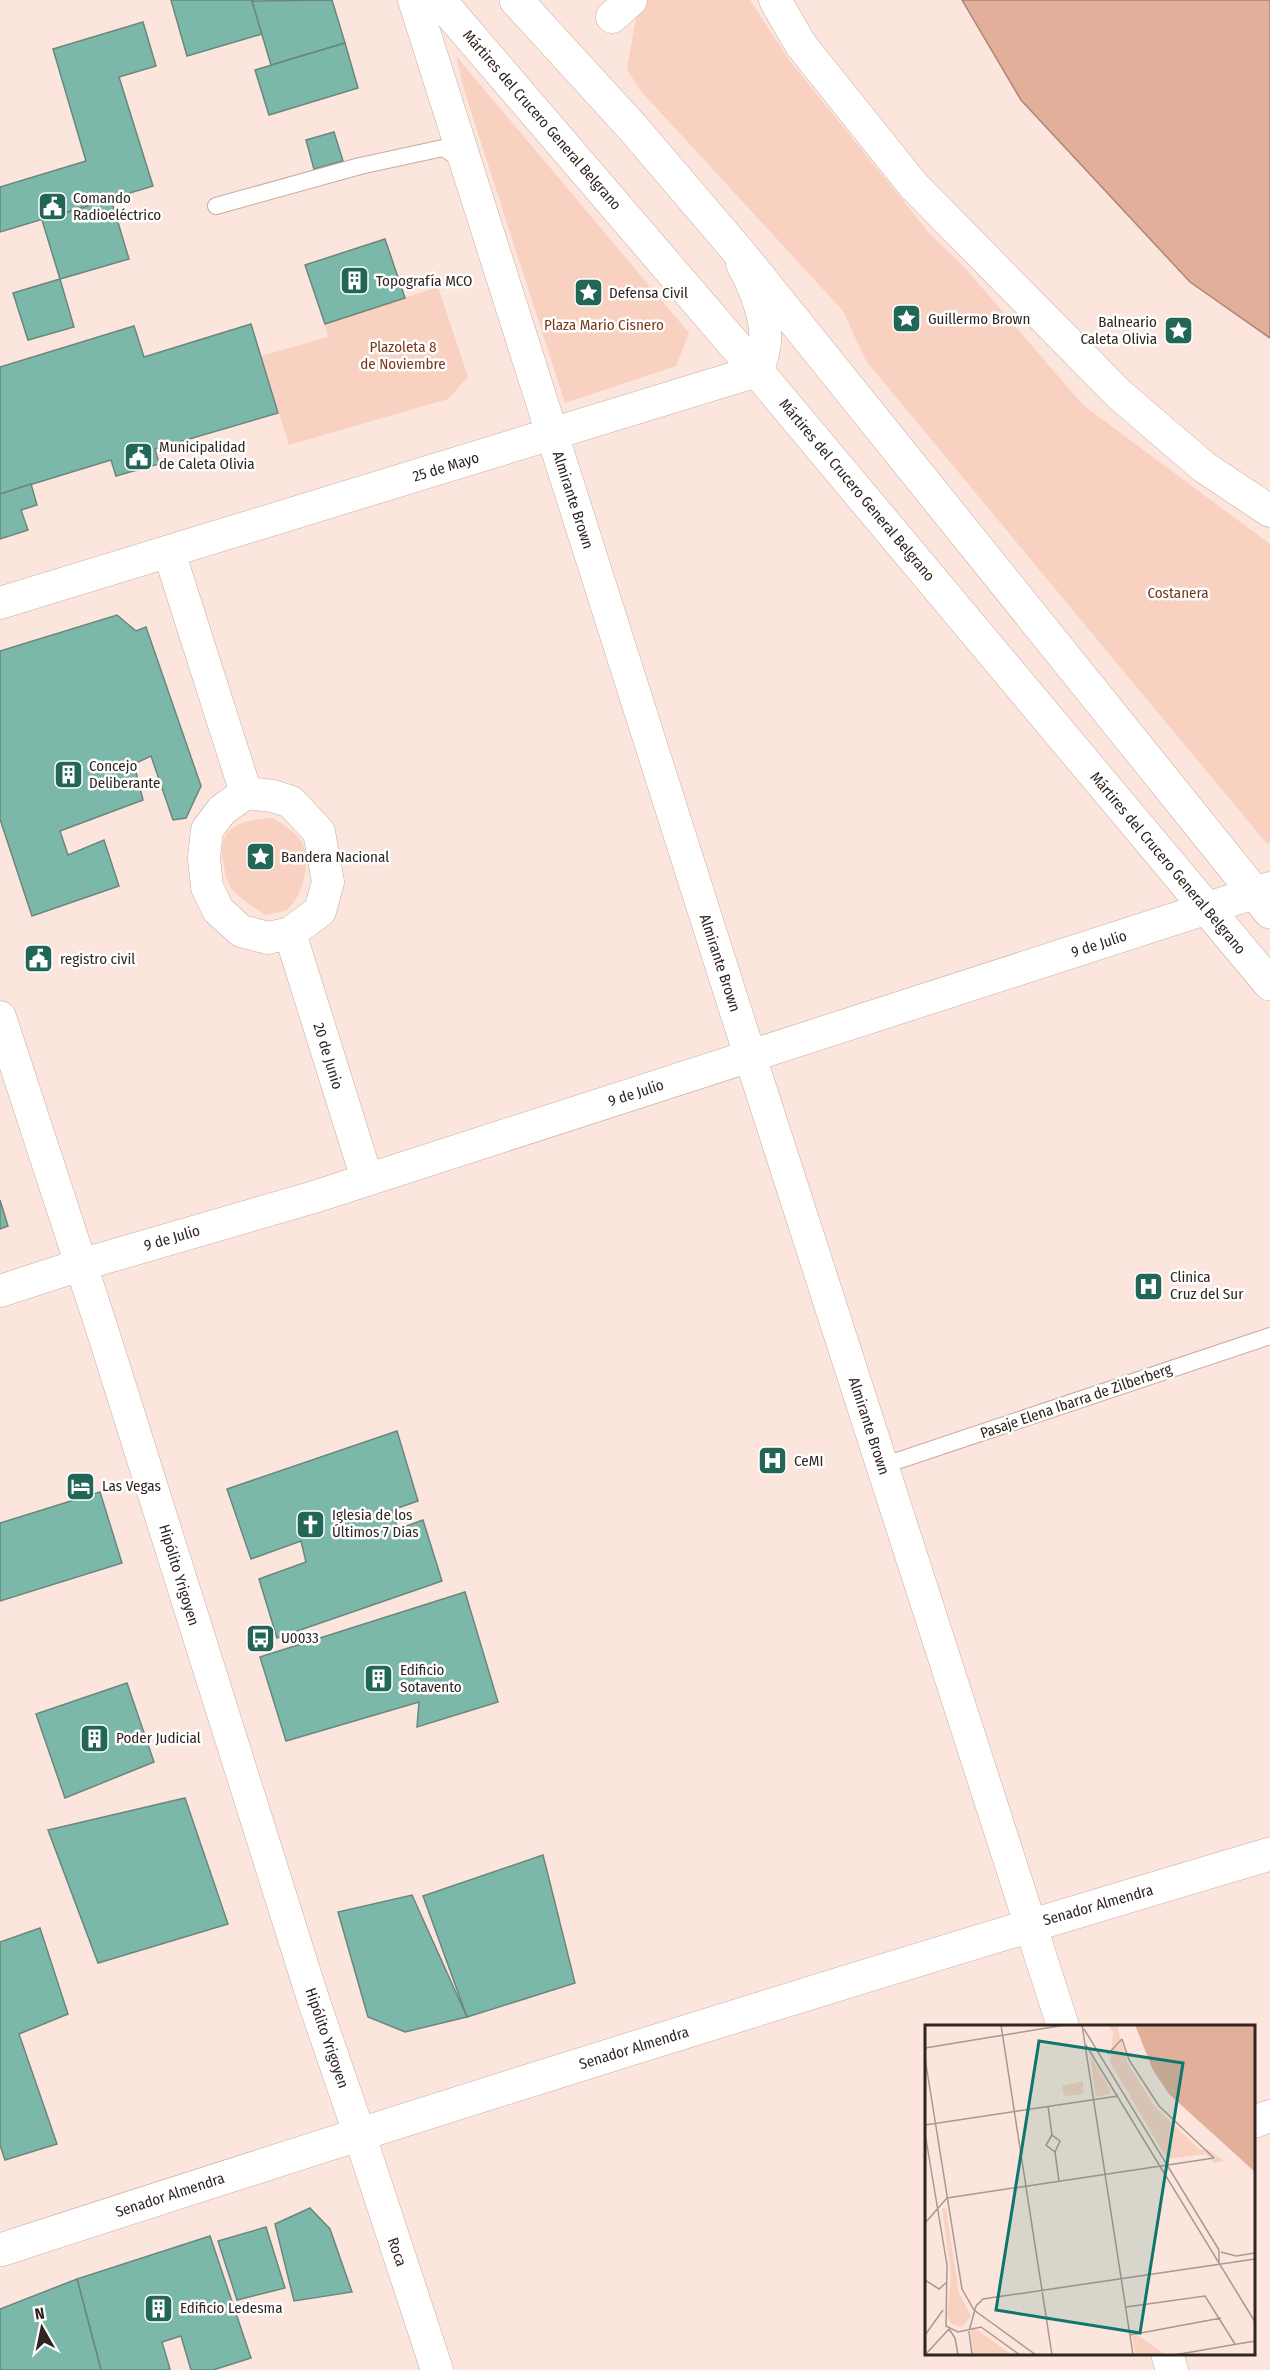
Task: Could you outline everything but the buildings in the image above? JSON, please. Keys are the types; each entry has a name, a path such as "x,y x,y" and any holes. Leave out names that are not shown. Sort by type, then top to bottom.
{"street":[{"name":"Almirante Brown","path":"414,0 454,145 553,434 750,1056 1063,2025"},
{"name":"Mártires del Crucero General Belgrano","path":"439,0 757,371 1210,908 1270,984"},
{"path":"516,0 633,128 728,239 1264,898"},
{"path":"775,0 801,45 914,186 1127,402 1204,467 1270,511"},
{"path":"728,239 753,282 763,321 765,346 757,371"},
{"name":"25 de Mayo","path":"0,603 757,371"},
{"path":"169,552 246,793"},
{"path":"246,793 273,796 291,802 319,832 328,882 320,911 290,933 268,938 241,931 218,910 207,886 204,858 207,830 222,810 246,793"},
{"name":"9 de Julio","path":"0,1291 80,1265 314,1197 1210,908 1264,898"},
{"path":"1210,908 1238,909 1256,915 1270,932"},
{"name":"20 de Junio","path":"290,933 367,1179"},
{"name":"Hipólito Yrigoyen","path":"0,1017 102,1329 313,1999 359,2133"},
{"name":"Senador Almendra","path":"0,2250 359,2133 1031,1925 1270,1854"},
{"path":"1255,2122 1270,2116"},
{"name":"Roca","path":"359,2133 436,2370"},
{"path":"1167,2355 1172,2370"}],"lane":[{"path":"216,206 360,166 454,145"},
{"name":"Pasaje Elena Ibarra de Zilberberg","path":"882,1466 1270,1336"}],"green space":[{"name":"Costanera","path":"639,0 750,0 789,60 930,234 965,268 1083,405 1270,544 1270,843 1267,844 866,361 843,311 639,89 627,69"},
{"name":"Plaza Mario Cisnero","path":"456,56 689,333 676,366 565,403 465,93"},
{"name":"Plazoleta 8 de Noviembre","path":"438,287 468,377 448,399 289,445 261,356 328,337 325,324"},
{"path":"273,818 299,838 303,846 306,865 302,885 294,903 286,910 265,915 243,900 230,886 225,873 222,850 228,832 234,827 242,823"}],"shaded area":[{"path":"962,0 1270,0 1270,338 1190,282 1021,100"}],"place":[{"name":"Comando Radioeléctrico","path":"52,207"},
{"name":"Topografía MCO","path":"355,281"},
{"name":"Defensa Civil","path":"588,293"},
{"name":"Guillermo Brown","path":"907,319"},
{"name":"Balneario Caleta Olivia","path":"1178,331"},
{"name":"Municipalidad de Caleta Olivia","path":"138,456"},
{"name":"Concejo Deliberante","path":"68,775"},
{"name":"Bandera Nacional","path":"260,857"},
{"name":"registro civil","path":"39,959"},
{"name":"Clinica Cruz del Sur","path":"1149,1286"},
{"name":"CeMI","path":"773,1461"},
{"name":"Las Vegas","path":"81,1486"},
{"name":"Iglesia de los Últimos 7 Dias","path":"311,1524"},
{"name":"U0033","path":"260,1638"},
{"name":"Edificio Sotavento","path":"379,1679"},
{"name":"Poder Judicial","path":"95,1738"},
{"name":"Edificio Ledesma","path":"159,2308"}]}
